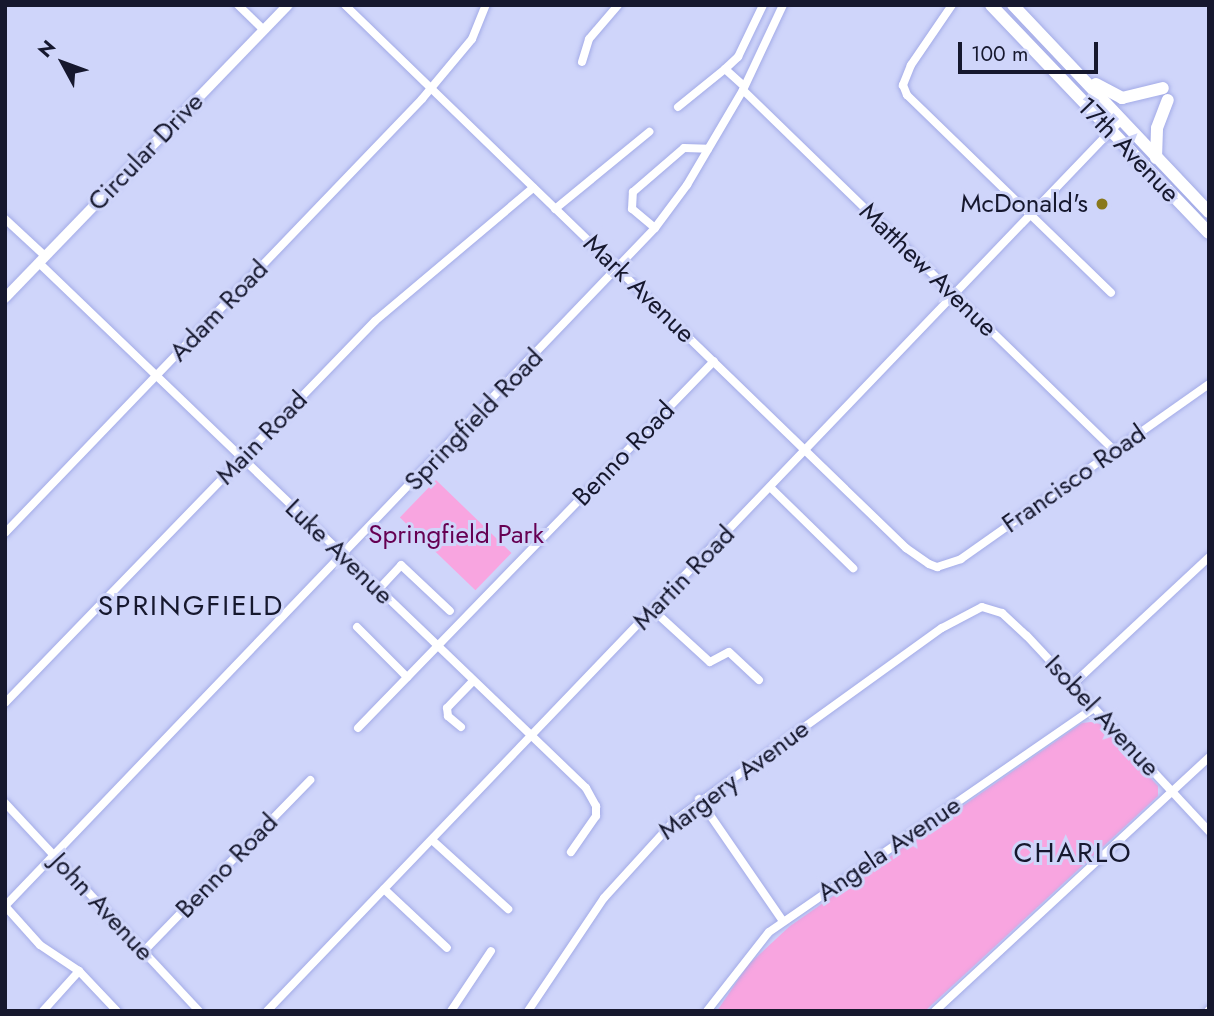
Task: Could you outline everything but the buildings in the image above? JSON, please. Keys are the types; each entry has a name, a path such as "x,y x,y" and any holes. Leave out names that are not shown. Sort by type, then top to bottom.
{"main road":[{"name":"17th Avenue","path":"991,5 1209,233"},
{"path":"1013,5 1209,212"},
{"path":"1071,64 1122,98 1165,94 1157,128 1156,158"}],"street":[{"path":"238,5 264,30"},
{"name":"Circular Drive","path":"5,298 288,5"},
{"name":"Mark Avenue","path":"345,5 906,548 937,567"},
{"name":"Adam Road","path":"5,533 431,87 472,39 486,5"},
{"path":"582,62 589,40 618,5"},
{"path":"678,107 738,57 763,5"},
{"name":"Springfield Road","path":"5,906 618,270 655,228 708,149 743,88 783,5"},
{"path":"952,5 911,65 903,85 907,95 1111,293"},
{"name":"Matthew Avenue","path":"725,69 1114,450"},
{"name":"Martin Road","path":"267,1011 806,452 1099,143 1126,124"},
{"path":"555,209 649,132"},
{"path":"655,228 632,209 633,192 684,148 708,149"},
{"name":"Main Road","path":"5,703 241,458 401,297 533,188"},
{"name":"Luke Avenue","path":"5,219 156,376 586,788 596,806 592,827 571,852"},
{"name":"Benno Road","path":"358,727 714,361"},
{"name":"Francisco Road","path":"937,567 961,559 1209,384"},
{"path":"771,488 853,568"},
{"path":"1073,684 1209,558"},
{"path":"378,590 401,565 450,611"},
{"name":"Isobel Avenue","path":"991,607 1012,621 1209,831"},
{"name":"Margery Avenue","path":"528,1011 639,854 699,799 942,628 971,611 991,607"},
{"path":"653,610 710,662 729,652 759,680"},
{"path":"357,627 407,677"},
{"path":"461,727 446,712 473,681"},
{"name":"Angela Avenue","path":"707,1011 757,943 783,921 1093,709"},
{"path":"935,1011 1209,757"},
{"name":"Benno Road","path":"143,952 310,780"},
{"path":"699,799 783,921"},
{"name":"John Avenue","path":"5,803 199,1011"},
{"path":"432,840 508,909"},
{"path":"384,890 447,948"},
{"path":"5,906 46,950 79,971 117,1011"},
{"path":"451,1011 491,951"},
{"path":"43,1011 79,971"}],"green space":[{"name":"Springfield Park","path":"436,480 512,553 475,590 400,517"},
{"path":"1082,723 1100,724 1158,786 1158,796 925,1011 717,1011 748,965 790,926"}],"place":[{"name":"McDonald's","path":"1102,204"}],"district":[{"name":"SPRINGFIELD","path":"191,606"},
{"name":"CHARLO","path":"1073,853"}]}
